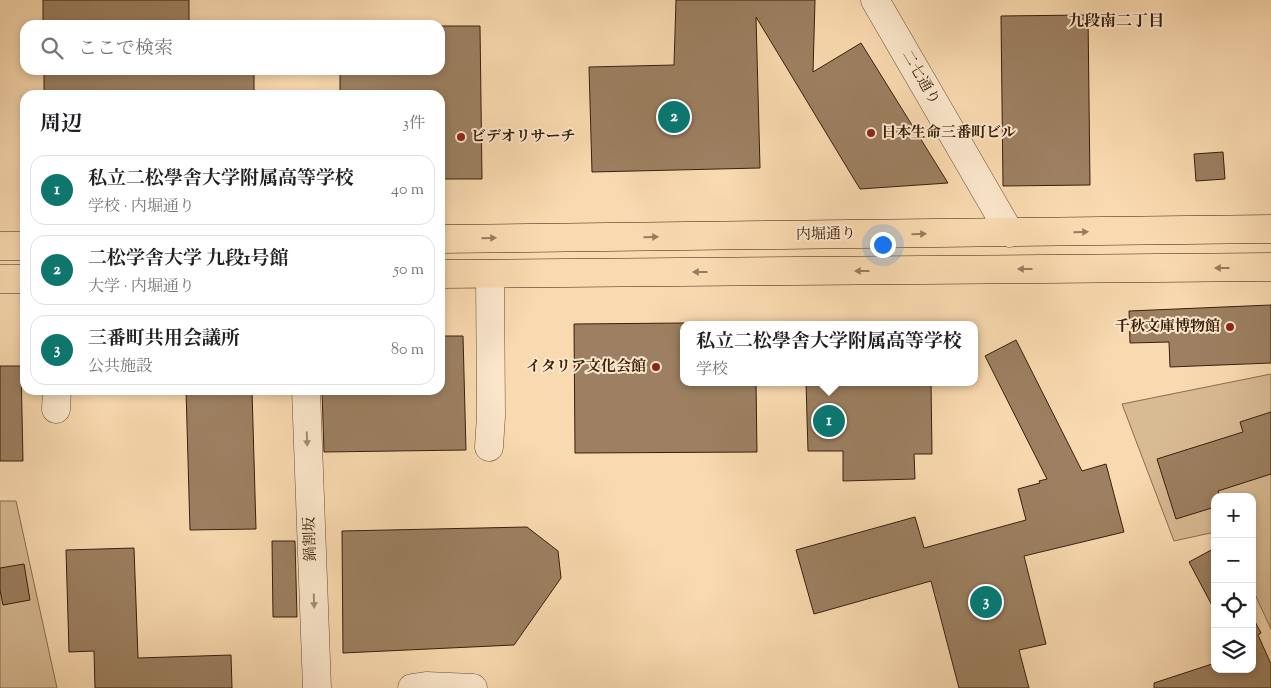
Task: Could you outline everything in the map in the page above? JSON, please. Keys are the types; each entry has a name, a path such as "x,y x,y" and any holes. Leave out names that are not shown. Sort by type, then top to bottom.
{"main road":[{"name":"内堀通り","path":"445,239 1271,230"},
{"path":"0,246 20,246"},
{"path":"445,274 1271,267"},
{"path":"0,279 20,279"}],"street":[{"name":"二七通り","path":"875,0 1010,234"},
{"path":"489,447 490,274"},
{"name":"鍋割坂","path":"306,395 317,688"},
{"path":"412,688 426,686 473,688"}],"shaded area":[{"path":"1271,374 1271,629 1256,597 1256,493 1211,493 1211,533 1174,541 1122,404"},
{"path":"0,501 16,501 57,688 0,688"}],"building":[{"path":"43,0 189,0 189,20 43,20"},
{"path":"676,0 815,0 813,72 861,43 948,183 860,189 756,17 760,168 592,172 589,67 674,65"},
{"path":"1088,15 1090,185 1003,186 1001,16"},
{"name":"ビデオリサーチ","path":"445,26 480,26 482,179 445,179 445,90 340,90 340,75 445,75"},
{"path":"44,75 254,75 254,90 44,90"},
{"path":"1223,152 1225,179 1196,181 1194,154"},
{"path":"1271,305 1271,363 1170,367 1169,342 1130,343 1129,311"},
{"path":"680,323 680,386 756,386 757,452 575,453 574,324"},
{"path":"445,336 463,336 466,450 324,452 322,395 445,395"},
{"path":"1016,340 1082,471 1106,464 1124,532 1024,556 1046,644 1019,650 1029,688 959,688 931,581 814,614 796,550 915,517 924,548 1026,520 1018,489 1047,479 985,356"},
{"path":"0,366 20,366 23,461 0,461"},
{"path":"806,386 931,386 932,454 914,454 915,479 843,481 843,451 808,451"},
{"path":"186,395 252,395 256,529 190,530"},
{"path":"1271,412 1271,474 1218,491 1219,493 1211,493 1211,508 1176,519 1157,459 1243,432 1240,422"},
{"path":"527,527 558,551 561,578 514,645 343,653 342,531"},
{"path":"272,541 295,541 297,617 273,617"},
{"path":"134,548 138,658 231,655 232,688 95,688 94,651 69,652 66,550"},
{"path":"1211,550 1211,603 1189,562"},
{"path":"24,564 30,600 3,605 0,590 0,568"},
{"path":"1256,624 1261,633 1258,635 1271,664 1271,688 1154,688 1154,683 1211,664 1211,673 1256,673"}],"place":[{"name":"二松学舎大学 九段1号館","path":"674,117"},
{"name":"日本生命三番町ビル","path":"871,133"},
{"name":"ビデオリサーチ","path":"461,137"},
{"name":"千秋文庫博物館","path":"1230,327"},
{"name":"イタリア文化会館","path":"656,367"},
{"name":"私立二松學舎大学附属高等学校","path":"829,421"},
{"name":"三番町共用会議所","path":"986,602"}],"district":[{"name":"九段南二丁目","path":"1116,22"}]}
